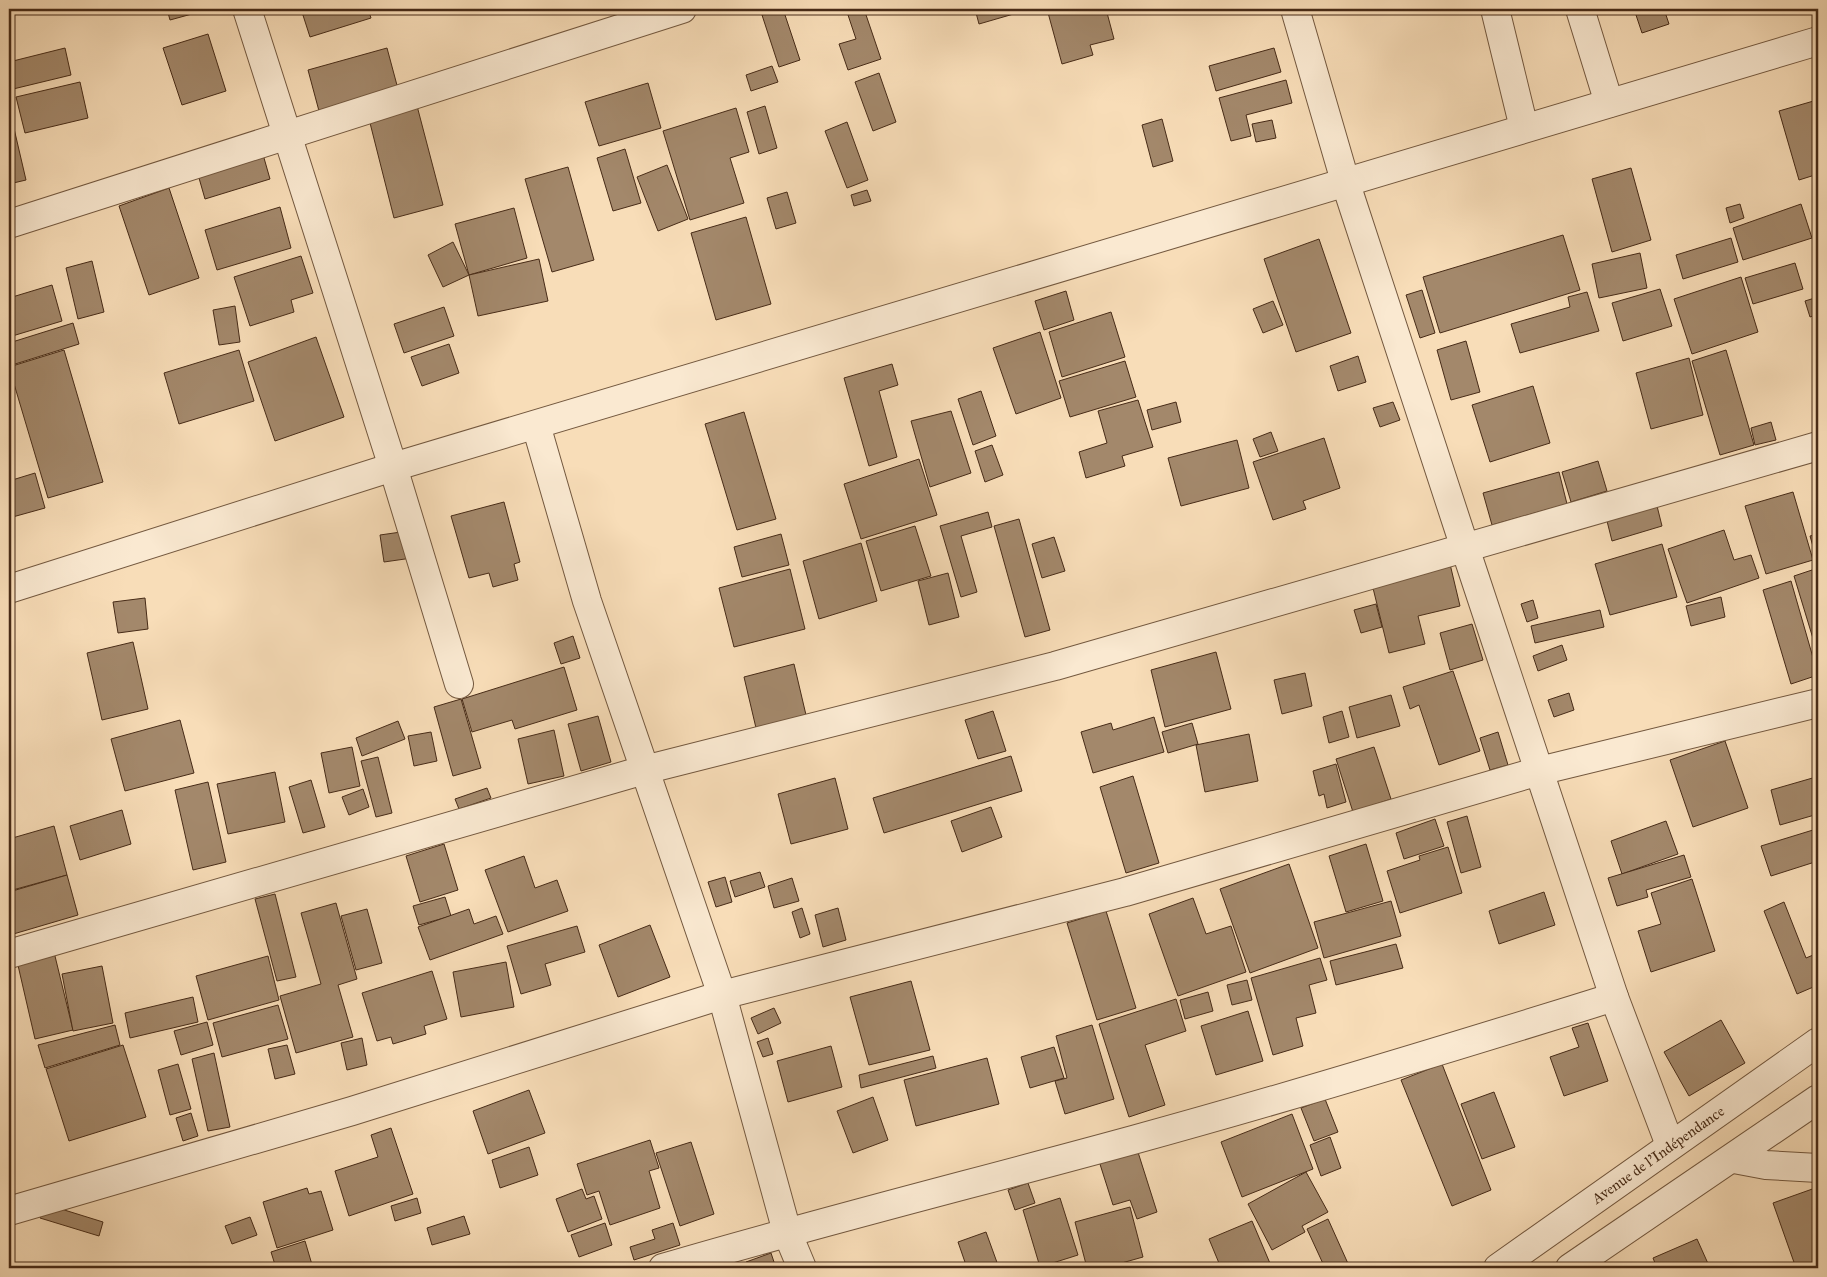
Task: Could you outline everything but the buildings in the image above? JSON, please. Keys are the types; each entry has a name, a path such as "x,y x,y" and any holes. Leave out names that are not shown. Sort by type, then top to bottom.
{"street":[{"path":"247,9 393,467 459,684"},
{"path":"9,224 682,9"},
{"path":"1296,9 1345,181 1465,548 1614,996 1670,1145"},
{"path":"1495,9 1524,128"},
{"path":"1580,9 1609,103"},
{"path":"9,589 393,467 536,426 1345,181 1818,41"},
{"path":"536,426 587,601 722,995 787,1232 802,1268"},
{"path":"9,954 644,770 1055,666 1818,446"},
{"path":"9,1210 352,1111 722,995 1125,892 1539,771 1818,703"},
{"path":"663,1268 787,1232 1142,1138 1414,1060 1614,996"},
{"name":"Avenue de l'Indépendance","path":"1498,1268 1818,1042"},
{"path":"1570,1268 1734,1159 1818,1099"},
{"path":"1734,1159 1766,1165 1818,1168"}]}
